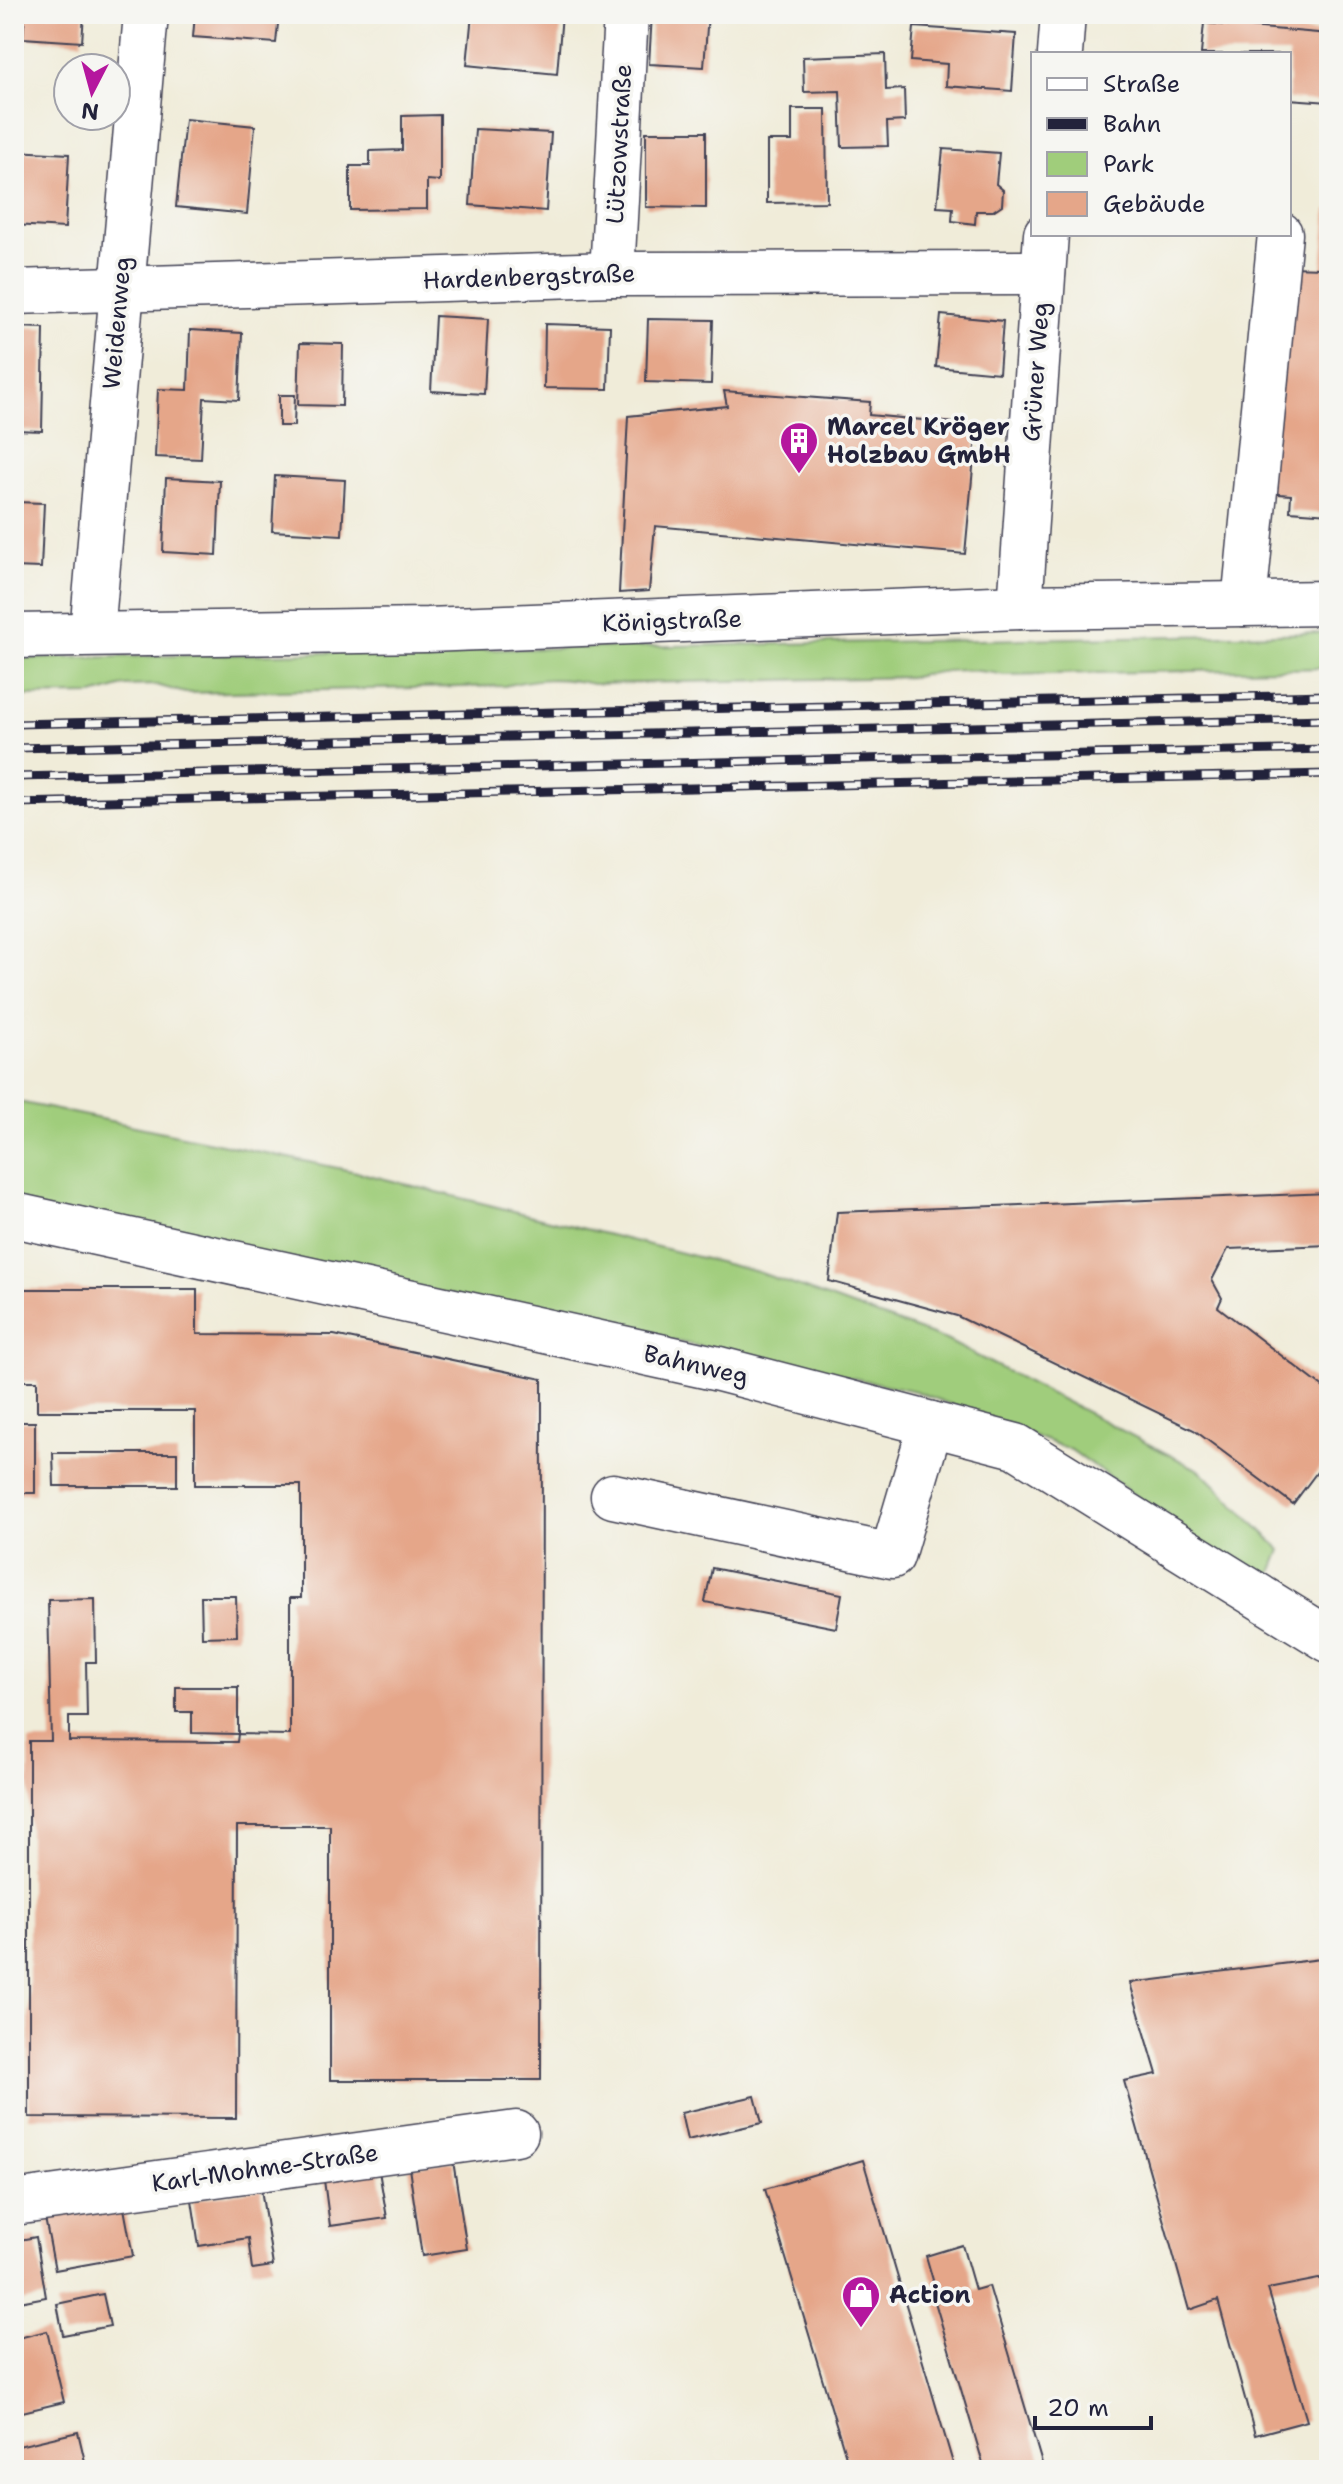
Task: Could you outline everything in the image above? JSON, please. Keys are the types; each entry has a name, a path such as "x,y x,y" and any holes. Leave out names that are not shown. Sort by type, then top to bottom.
{"street":[{"name":"Weidenweg","path":"92,633 146,14"},
{"name":"Lützowstraße","path":"612,274 626,14"},
{"path":"1060,52 1063,14"},
{"path":"1244,604 1280,236"},
{"name":"Hardenbergstraße","path":"14,292 612,274 1045,254"},
{"name":"Grüner Weg","path":"1020,607 1045,254"},
{"name":"Königstraße","path":"14,636 427,630 1020,607 1329,603"},
{"name":"Bahnweg","path":"14,1215 719,1369 1016,1446 1329,1640"},
{"path":"613,1496 892,1556 931,1424"},
{"name":"Karl-Mohme-Straße","path":"14,2203 516,2133"}],"green space":[{"path":"1329,633 1329,668 1004,675 959,670 914,677 593,684 548,679 504,686 185,693 156,685 124,686 93,695 14,696 14,659"},
{"path":"14,1101 357,1172 758,1272 946,1340 1201,1471 1281,1550 1266,1588 1071,1450 915,1391 14,1204"}],"building":[{"path":"25,14 84,14 82,42 23,38"},
{"path":"195,14 279,14 276,43 193,37"},
{"path":"472,14 562,14 557,74 467,65"},
{"path":"652,14 708,14 704,67 649,64"},
{"path":"1204,23 1329,34 1329,102 1291,99 1291,52 1201,52"},
{"path":"914,27 1016,34 1012,91 946,86 947,64 911,61"},
{"path":"885,54 886,90 904,89 905,121 887,122 888,146 842,147 840,91 804,92 803,57"},
{"path":"792,109 826,109 827,202 767,203 767,141 792,141"},
{"path":"440,115 440,181 427,180 427,209 350,210 350,166 370,166 370,151 402,150 402,116"},
{"path":"185,119 255,126 247,214 176,207"},
{"path":"475,129 551,133 546,211 470,205"},
{"path":"646,132 706,132 706,208 646,207"},
{"path":"943,149 999,153 996,184 1003,190 1002,205 993,211 976,211 975,224 952,221 953,208 937,207"},
{"path":"14,151 69,154 65,228 14,225"},
{"path":"1327,208 1329,514 1290,511 1291,495 1267,493 1289,267 1322,268"},
{"path":"941,315 1003,321 999,373 936,367"},
{"path":"435,316 488,319 484,394 431,391"},
{"path":"648,319 713,320 711,384 646,382"},
{"path":"545,324 610,326 608,389 544,388"},
{"path":"14,327 44,328 42,431 14,430"},
{"path":"190,330 242,333 239,400 204,398 201,459 155,457 158,389 188,390"},
{"path":"300,343 343,344 342,406 298,405"},
{"name":"Marcel Kröger Holzbau GmbH","path":"724,391 870,402 869,415 977,425 965,554 655,526 649,591 619,593 628,416 727,406"},
{"path":"279,395 295,395 294,426 279,426"},
{"path":"275,476 345,480 342,535 272,531"},
{"path":"166,478 220,481 217,555 163,552"},
{"path":"14,502 44,503 41,568 14,567"},
{"path":"1329,1193 1329,1245 1228,1249 1212,1280 1222,1298 1218,1307 1329,1392 1329,1456 1293,1504 1194,1430 957,1316 829,1281 837,1212"},
{"path":"14,1289 197,1289 197,1334 334,1335 542,1379 541,2080 330,2080 330,1826 237,1826 236,2118 29,2117 29,1741 51,1741 48,1600 95,1599 96,1662 86,1662 87,1717 69,1717 69,1741 237,1742 238,1734 290,1735 290,1598 301,1598 301,1485 195,1485 195,1411 37,1411 37,1381 14,1381"},
{"path":"14,1422 35,1422 35,1493 14,1493"},
{"path":"53,1453 177,1453 177,1486 54,1486"},
{"path":"712,1568 842,1594 836,1628 705,1602"},
{"path":"201,1596 236,1596 237,1636 202,1637"},
{"path":"176,1687 238,1687 238,1734 192,1733 192,1712 176,1712"},
{"path":"1329,1958 1329,2277 1268,2289 1307,2421 1255,2435 1218,2300 1189,2310 1124,2081 1157,2074 1130,1983"},
{"path":"755,2096 762,2123 687,2140 681,2113"},
{"name":"Action","path":"863,2160 955,2470 850,2470 765,2189"},
{"path":"453,2161 467,2249 422,2256 409,2168"},
{"path":"379,2171 387,2218 330,2226 324,2180"},
{"path":"261,2189 273,2266 252,2269 248,2238 199,2246 192,2200"},
{"path":"123,2203 133,2256 55,2270 45,2218"},
{"path":"36,2237 46,2297 14,2303 14,2241"},
{"path":"962,2245 975,2290 989,2286 1044,2470 985,2470 935,2302 939,2301 926,2256"},
{"path":"103,2294 110,2326 63,2335 57,2304"},
{"path":"47,2331 64,2402 14,2414 14,2339"},
{"path":"78,2432 87,2470 14,2470 14,2447"}],"railway":[{"path":"14,724 1329,695"},
{"path":"14,748 1329,719"},
{"path":"14,777 1329,749"},
{"path":"14,803 1329,774"}],"place":[{"name":"Marcel Kröger Holzbau GmbH","path":"799,475"},
{"name":"Action","path":"861,2329"}]}
